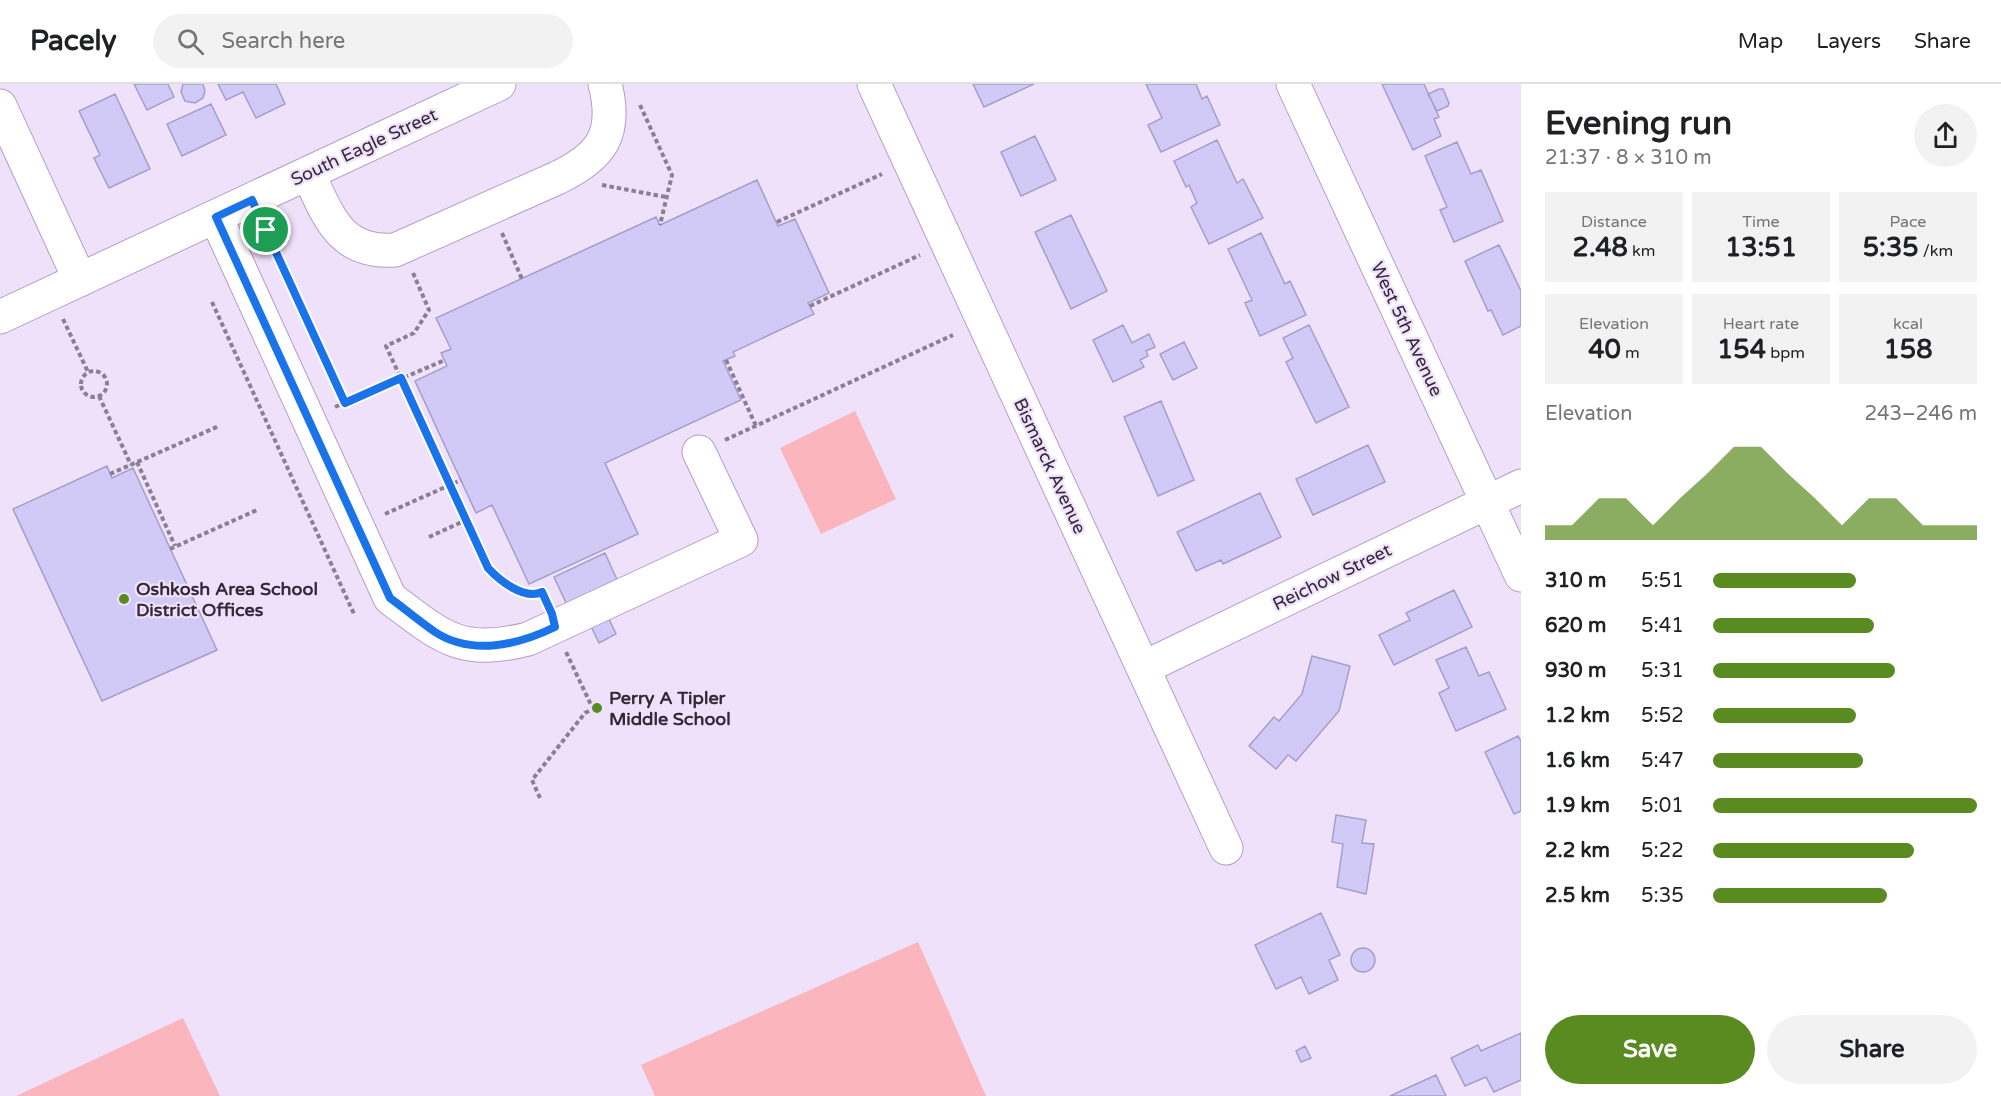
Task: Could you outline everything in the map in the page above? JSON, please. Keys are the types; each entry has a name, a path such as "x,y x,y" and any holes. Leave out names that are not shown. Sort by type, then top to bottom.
{"street":[{"name":"South Eagle Street","path":"0,317 308,173 439,97 499,84"},
{"path":"308,173 331,222 345,236 357,245 368,249 395,250 557,178 592,157 605,136 609,97 605,84"},
{"name":"Bismarck Avenue","path":"874,84 1226,848"},
{"name":"West 5th Avenue","path":"1293,84 1521,575"},
{"path":"0,106 80,280"},
{"path":"216,217 390,598 436,633 456,642 488,646 528,639 741,540 699,452"},
{"name":"Reichow Street","path":"1143,668 1521,486"}],"path":[{"path":"639,104 672,175 660,225"},
{"path":"777,222 910,162"},
{"path":"596,182 605,187 666,197"},
{"path":"252,200 345,403"},
{"path":"810,306 947,242"},
{"path":"412,271 429,310 414,333 386,346 488,568 495,576 520,591 537,595 542,592 555,627 593,709 585,713 532,780 540,798"},
{"path":"212,302 354,614"},
{"path":"699,452 953,335"},
{"path":"308,419 445,360"},
{"path":"726,360 756,426"},
{"path":"96,371 106,379 107,387 99,396 95,398 86,395 81,388 82,379 88,372 96,371"},
{"path":"99,396 131,465"},
{"path":"110,474 219,426"},
{"path":"137,462 173,548 257,510"},
{"path":"358,527 461,480"},
{"path":"429,537 466,520"}],"shaded area":[{"path":"855,411 896,499 821,534 780,448"},
{"path":"918,942 986,1096 655,1096 641,1065"},
{"path":"183,1018 220,1096 16,1096"}],"building":[{"path":"134,84 168,84 174,97 147,110"},
{"path":"183,84 203,84 205,91 203,98 195,103 185,101 181,92"},
{"path":"218,84 276,84 285,104 256,118 243,92 226,100"},
{"path":"973,84 1034,84 984,107"},
{"path":"1146,84 1196,84 1202,99 1207,96 1220,125 1161,152 1148,125 1162,118"},
{"path":"1382,84 1424,84 1439,117 1434,119 1441,136 1413,150"},
{"path":"1443,89 1449,103 1448,106 1437,111 1428,94"},
{"path":"115,94 150,169 109,188 94,158 100,155 79,111"},
{"path":"211,104 226,135 182,156 167,124"},
{"path":"1035,136 1056,180 1021,196 1001,152"},
{"path":"1217,140 1237,183 1243,179 1263,218 1209,244 1191,207 1197,203 1189,185 1186,187 1174,161"},
{"path":"1457,142 1471,174 1481,170 1503,221 1454,242 1440,210 1447,207 1425,156"},
{"path":"757,180 778,226 795,219 829,293 808,303 814,314 733,352 735,356 723,361 741,400 605,463 638,534 529,584 492,505 476,513 415,381 447,366 441,353 451,349 436,318 656,217 660,225"},
{"path":"1071,215 1107,291 1071,309 1035,232"},
{"path":"1261,233 1285,284 1290,281 1306,315 1260,336 1245,303 1252,300 1228,249"},
{"path":"1499,245 1521,291 1521,326 1503,335 1491,310 1488,311 1465,261"},
{"path":"1123,325 1132,343 1149,334 1155,347 1146,351 1148,356 1140,360 1144,367 1113,382 1093,340"},
{"path":"1309,325 1349,407 1316,423 1286,362 1293,358 1283,338"},
{"path":"1184,342 1197,368 1173,380 1160,354"},
{"path":"1161,401 1194,480 1158,496 1124,417"},
{"path":"1368,445 1385,482 1313,515 1296,479"},
{"name":"Oshkosh Area School District Offices","path":"107,466 112,478 133,468 217,650 102,701 13,509"},
{"path":"1260,493 1281,537 1223,564 1221,560 1196,571 1177,532"},
{"path":"605,553 619,584 568,607 554,577"},
{"path":"1454,590 1472,627 1394,665 1379,635 1410,620 1406,613"},
{"path":"608,617 616,634 599,643 591,626"},
{"path":"1466,647 1479,676 1489,672 1506,709 1456,731 1439,693 1449,688 1436,660"},
{"path":"1312,656 1350,666 1339,711 1296,761 1288,755 1276,769 1249,746 1274,717 1279,721 1302,694"},
{"path":"1518,736 1521,741 1521,811 1514,814 1485,752"},
{"path":"1336,815 1366,820 1362,843 1374,844 1366,894 1337,887 1343,844 1332,842"},
{"path":"1321,913 1340,955 1329,960 1338,980 1309,994 1301,977 1276,989 1255,945"},
{"path":"1363,948 1372,951 1375,960 1372,969 1363,972 1354,969 1351,960 1354,951"},
{"path":"1521,1033 1521,1080 1494,1092 1486,1077 1465,1086 1451,1058 1478,1045 1481,1051"},
{"path":"1305,1046 1311,1058 1301,1062 1296,1051"},
{"path":"1436,1075 1446,1096 1390,1096"}],"place":[{"name":"Oshkosh Area School District Offices","path":"124,599"},
{"name":"Perry A Tipler Middle School","path":"597,708"}],"route":[{"path":"252,200 266,230 345,403 401,378 488,568 495,576 520,591 537,595 542,592 555,627 528,639 500,645 488,646 456,642 436,633 390,598 216,217 252,200"}]}
